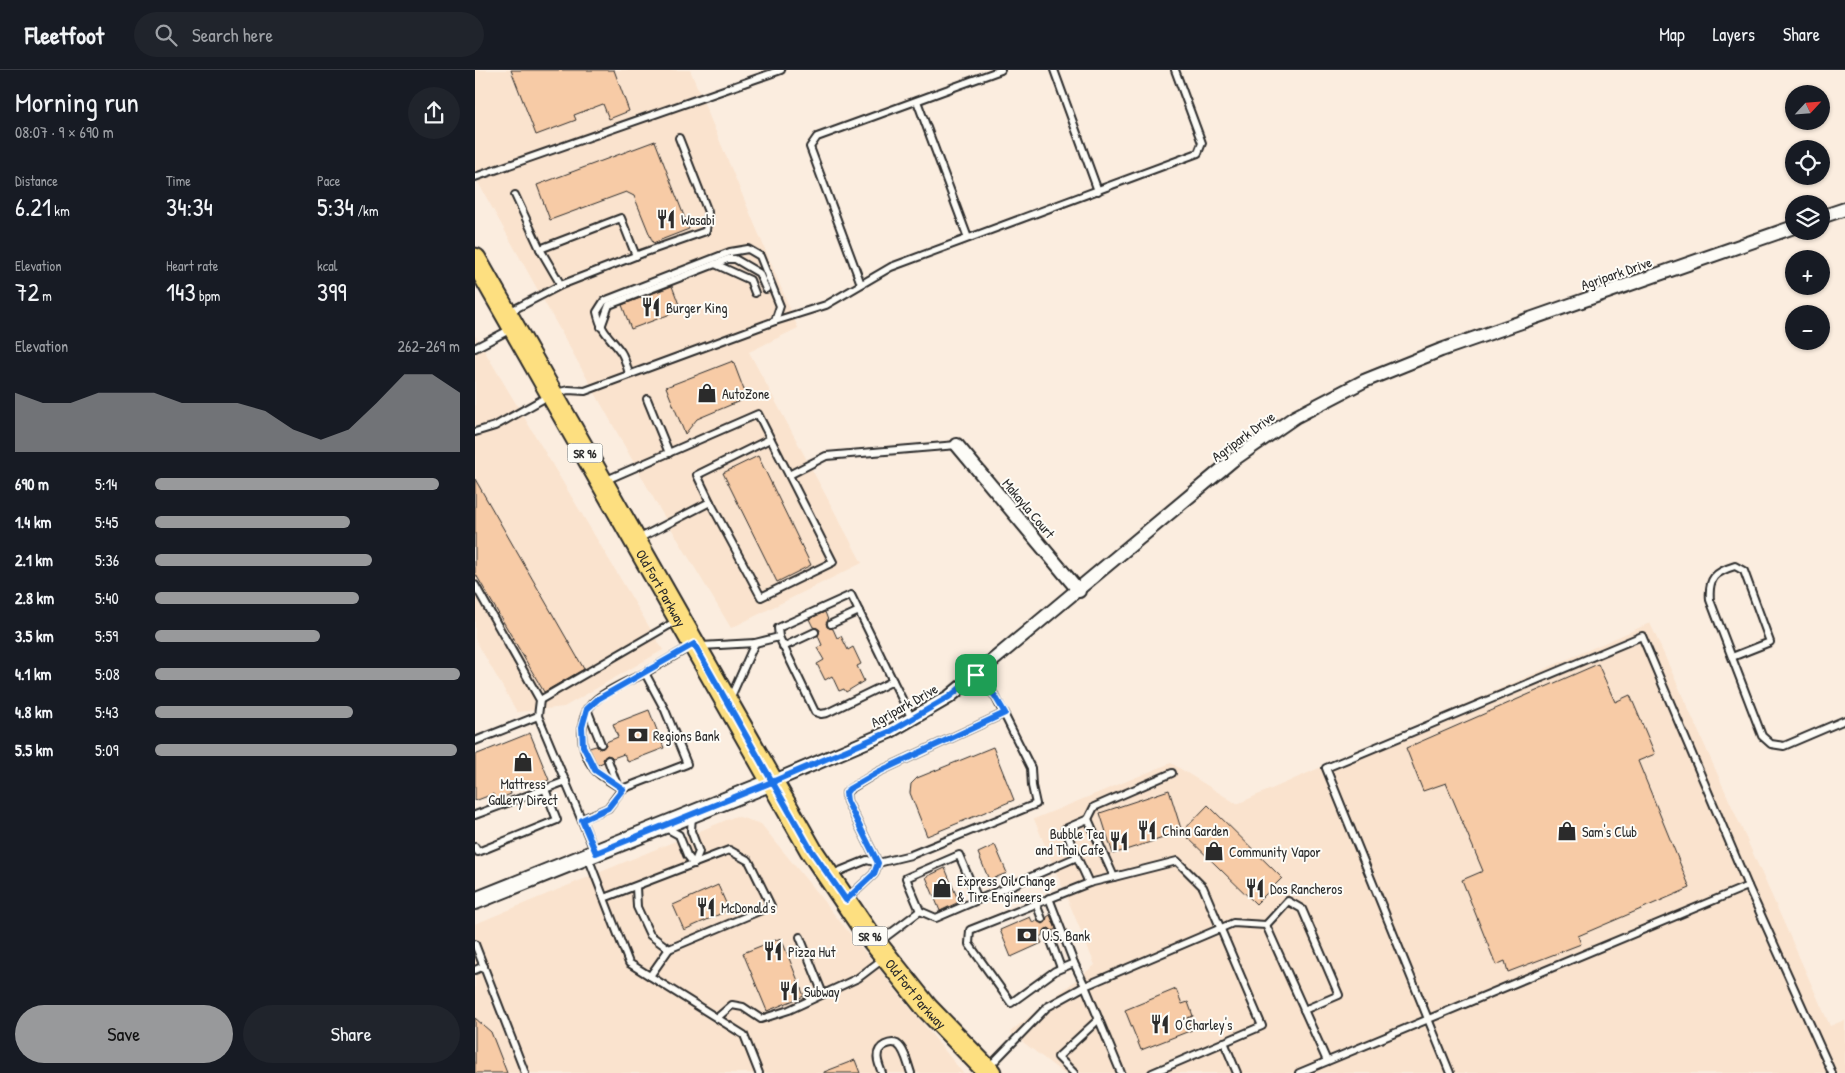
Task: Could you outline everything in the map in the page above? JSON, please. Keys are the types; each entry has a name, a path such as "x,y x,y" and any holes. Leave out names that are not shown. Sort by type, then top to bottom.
{"main road":[{"name":"Old Fort Parkway","path":"475,259 811,850 881,950 927,1008 986,1072"}],"street":[{"path":"1830,214 1845,209"},
{"name":"Agripark Drive","path":"772,782 889,732 949,697 1079,591 1233,460 1295,417 1364,381 1441,350 1785,230"},
{"name":"Makayla Court","path":"957,445 1079,591"},
{"path":"475,901 772,782"}],"lane":[{"path":"475,178 781,70"},
{"path":"861,284 810,147 817,137 1001,70"},
{"path":"1054,70 1098,191"},
{"path":"475,432 495,426 552,394 568,390 585,391 775,321 826,305 891,267 1198,153 1202,143 1175,70"},
{"path":"917,101 968,238"},
{"path":"475,348 510,320 561,285 706,231 708,212 679,138"},
{"path":"515,195 540,249 561,285"},
{"path":"540,249 621,218 636,256"},
{"path":"629,374 622,353 601,327 597,312 604,301 730,252 748,248 760,256 780,306 775,321"},
{"path":"601,327 609,305 728,259 735,260 759,273 766,290"},
{"path":"715,264 750,280 755,294"},
{"path":"647,399 669,453"},
{"path":"602,482 758,414 833,562 761,598 697,475 770,439"},
{"path":"789,475 825,456 957,445"},
{"path":"635,540 710,502"},
{"path":"1732,658 1770,642 1744,571 1735,566 1722,570 1712,580 1709,589 1710,600 1732,658 1762,736 1771,744 1784,746 1845,720"},
{"path":"475,585 540,700 538,716 582,820 604,898 629,963 744,1035 759,1073"},
{"path":"893,681 827,713 815,712 783,647 778,628 851,595 912,719"},
{"path":"831,624 859,611"},
{"path":"540,700 680,619"},
{"path":"783,647 815,632"},
{"path":"1450,1073 1326,768 1642,636 1748,886 1832,1073"},
{"path":"620,787 595,770 583,746 582,727 587,709 598,699 695,646 755,643 779,637"},
{"path":"728,704 755,643"},
{"path":"582,820 608,808 620,787 687,764 665,710 645,673"},
{"path":"829,875 867,860 878,863 911,855 1036,804 1031,768 995,696 976,675"},
{"path":"587,709 601,744"},
{"path":"846,900 874,874 878,863 847,801 846,793 849,789 878,772 1005,713"},
{"path":"475,741 538,716"},
{"path":"608,760 620,787"},
{"path":"1089,883 1065,829 1088,819 1094,807 1172,773"},
{"path":"475,815 566,781"},
{"path":"475,847 479,852 557,820 545,789"},
{"path":"692,814 691,831 699,852 694,864"},
{"path":"1088,819 1114,877"},
{"path":"663,826 679,835 687,855 694,864"},
{"path":"604,898 729,850 749,861 771,906 669,949 650,976"},
{"path":"978,899 959,855 906,878 920,912 936,918 1077,858"},
{"path":"1074,963 1055,971 1011,1003 969,944 970,930 1089,883 1177,861 1203,887 1262,1026 1152,1073"},
{"path":"1299,1073 1748,886"},
{"path":"636,887 637,907 650,935 669,949"},
{"path":"1049,898 1074,963 1121,1073"},
{"path":"986,1072 1047,1007 1085,986 1233,923 1265,925 1288,901 1302,909 1339,996 1304,1010"},
{"path":"1036,904 1042,919"},
{"path":"717,1018 732,1004 743,1007 761,1019 789,1010 858,978 881,950 920,912"},
{"path":"1265,925 1327,1062"},
{"path":"1048,933 1061,968"},
{"path":"800,937 823,994"},
{"path":"475,944 525,1073"},
{"path":"475,970 484,966"},
{"path":"1074,1073 1058,1057 1099,1019"},
{"path":"1224,1042 1237,1073"},
{"path":"882,1073 877,1059 878,1052 882,1046 891,1043 897,1044 901,1049 911,1073"}],"shaded area":[{"path":"475,70 690,70 798,328 749,352 862,563 731,628 659,508 475,177"},
{"path":"475,335 663,650 564,707 517,712 475,639"},
{"path":"1650,623 1830,1026 1845,1020 1845,1073 1063,1073 1010,1032 1095,965 1034,819 1171,763 1237,804"},
{"path":"736,816 761,824 963,1073 475,1073 475,924"}],"building":[{"path":"511,70 614,70 629,111 609,119 603,104 574,115 576,120 536,135"},
{"path":"655,141 689,229 653,243 634,196 626,192 550,220 537,185"},
{"name":"Burger King","path":"672,286 681,310 631,329 622,305"},
{"name":"AutoZone","path":"733,361 747,398 697,419 685,434 666,387"},
{"path":"758,456 811,565 777,582 723,473"},
{"path":"475,479 584,669 544,692 475,573"},
{"path":"825,612 828,620 826,623 827,627 833,629 837,638 841,636 848,650 853,647 861,664 857,666 864,681 846,692 844,689 839,691 832,676 825,680 817,664 824,660 817,648 822,645 818,636 820,630 813,627 809,619"},
{"name":"Sam's Club","path":"1598,664 1615,702 1630,695 1655,754 1638,761 1690,888 1578,936 1581,944 1508,972 1505,961 1496,965 1462,880 1483,871 1446,783 1423,791 1406,748"},
{"path":"649,710 664,748 628,762 624,754 613,758 607,755 603,759 604,762 597,765 589,748 596,746 600,749 603,748 606,742 618,737 613,724"},
{"path":"530,733 549,780 531,787 529,782 510,790 511,794 496,800 493,794 475,801 475,755"},
{"path":"993,747 1014,800 927,836 910,793 911,784 917,778"},
{"path":"1169,790 1182,832 1113,854 1100,813"},
{"path":"1208,805 1282,878 1256,904 1182,832"},
{"path":"995,845 1007,873 989,880 978,853"},
{"path":"945,868 959,902 940,911 926,877"},
{"path":"718,885 729,910 684,930 673,905"},
{"path":"1050,915 1056,929 1052,931 1049,928 1046,929 1043,935 1039,937 1042,943 1011,957 1000,930 1030,917 1033,923 1037,921 1043,924"},
{"path":"781,938 804,996 767,1011 743,953"},
{"name":"O'Charley's","path":"1176,989 1182,1004 1188,1002 1193,1016 1187,1018 1192,1030 1141,1050 1125,1010"},
{"path":"475,1018 491,1032 507,1073 475,1073"},
{"path":"855,1060 860,1073 824,1073 824,1072"}],"place":[{"name":"Wasabi","path":"666,219"},
{"name":"Burger King","path":"651,307"},
{"name":"AutoZone","path":"707,393"},
{"name":"Regions Bank","path":"638,735"},
{"name":"Mattress Gallery Direct","path":"523,762"},
{"name":"China Garden","path":"1147,830"},
{"name":"Sam's Club","path":"1567,831"},
{"name":"Bubble Tea and Thai Cafe","path":"1119,841"},
{"name":"Community Vapor","path":"1214,851"},
{"name":"Express Oil Change & Tire Engineers","path":"942,888"},
{"name":"Dos Rancheros","path":"1255,888"},
{"name":"McDonald's","path":"706,907"},
{"name":"U.S. Bank","path":"1027,935"},
{"name":"Pizza Hut","path":"773,951"},
{"name":"Subway","path":"789,991"},
{"name":"O'Charley's","path":"1160,1024"}],"route":[{"path":"976,675 949,697 889,732 772,782 596,853 582,820 608,808 623,789 595,770 583,746 582,727 587,709 598,699 694,644 772,782 811,850 846,900 874,874 878,863 847,801 846,793 849,789 878,772 1005,713 995,696 976,675"}]}
